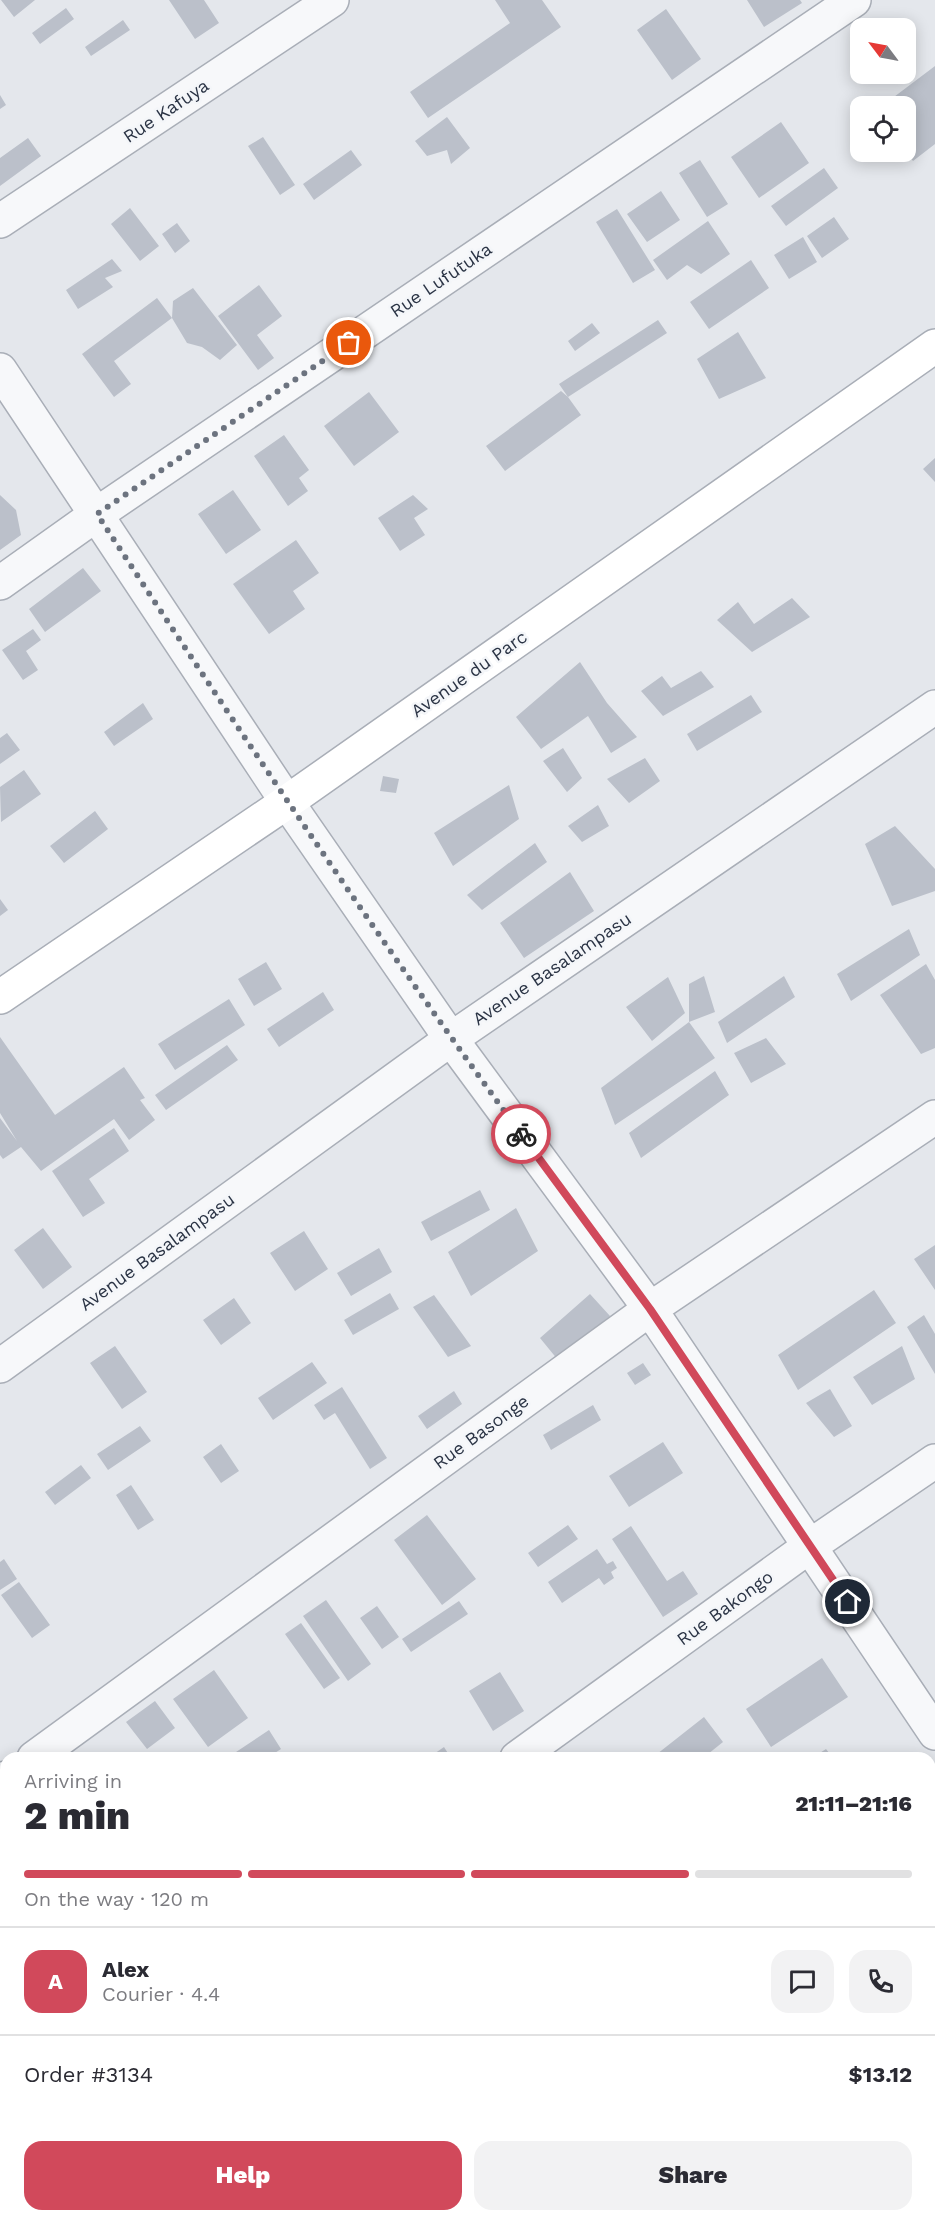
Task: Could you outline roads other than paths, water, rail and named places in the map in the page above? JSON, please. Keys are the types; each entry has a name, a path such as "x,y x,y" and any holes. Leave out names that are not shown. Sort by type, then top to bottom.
{"street":[{"name":"Rue Kafuya","path":"0,221 332,0"},
{"name":"Rue Lufutuka","path":"0,582 854,0"},
{"name":"Avenue du Parc","path":"0,997 287,802 935,346"},
{"path":"0,370 287,802 451,1039 650,1309 935,1733"},
{"name":"Avenue Basalampasu","path":"0,1366 451,1039 935,707"},
{"name":"Rue Basonge","path":"42,1752 650,1309 935,1117"},
{"name":"Rue Bakongo","path":"525,1752 810,1546 935,1461"}]}
